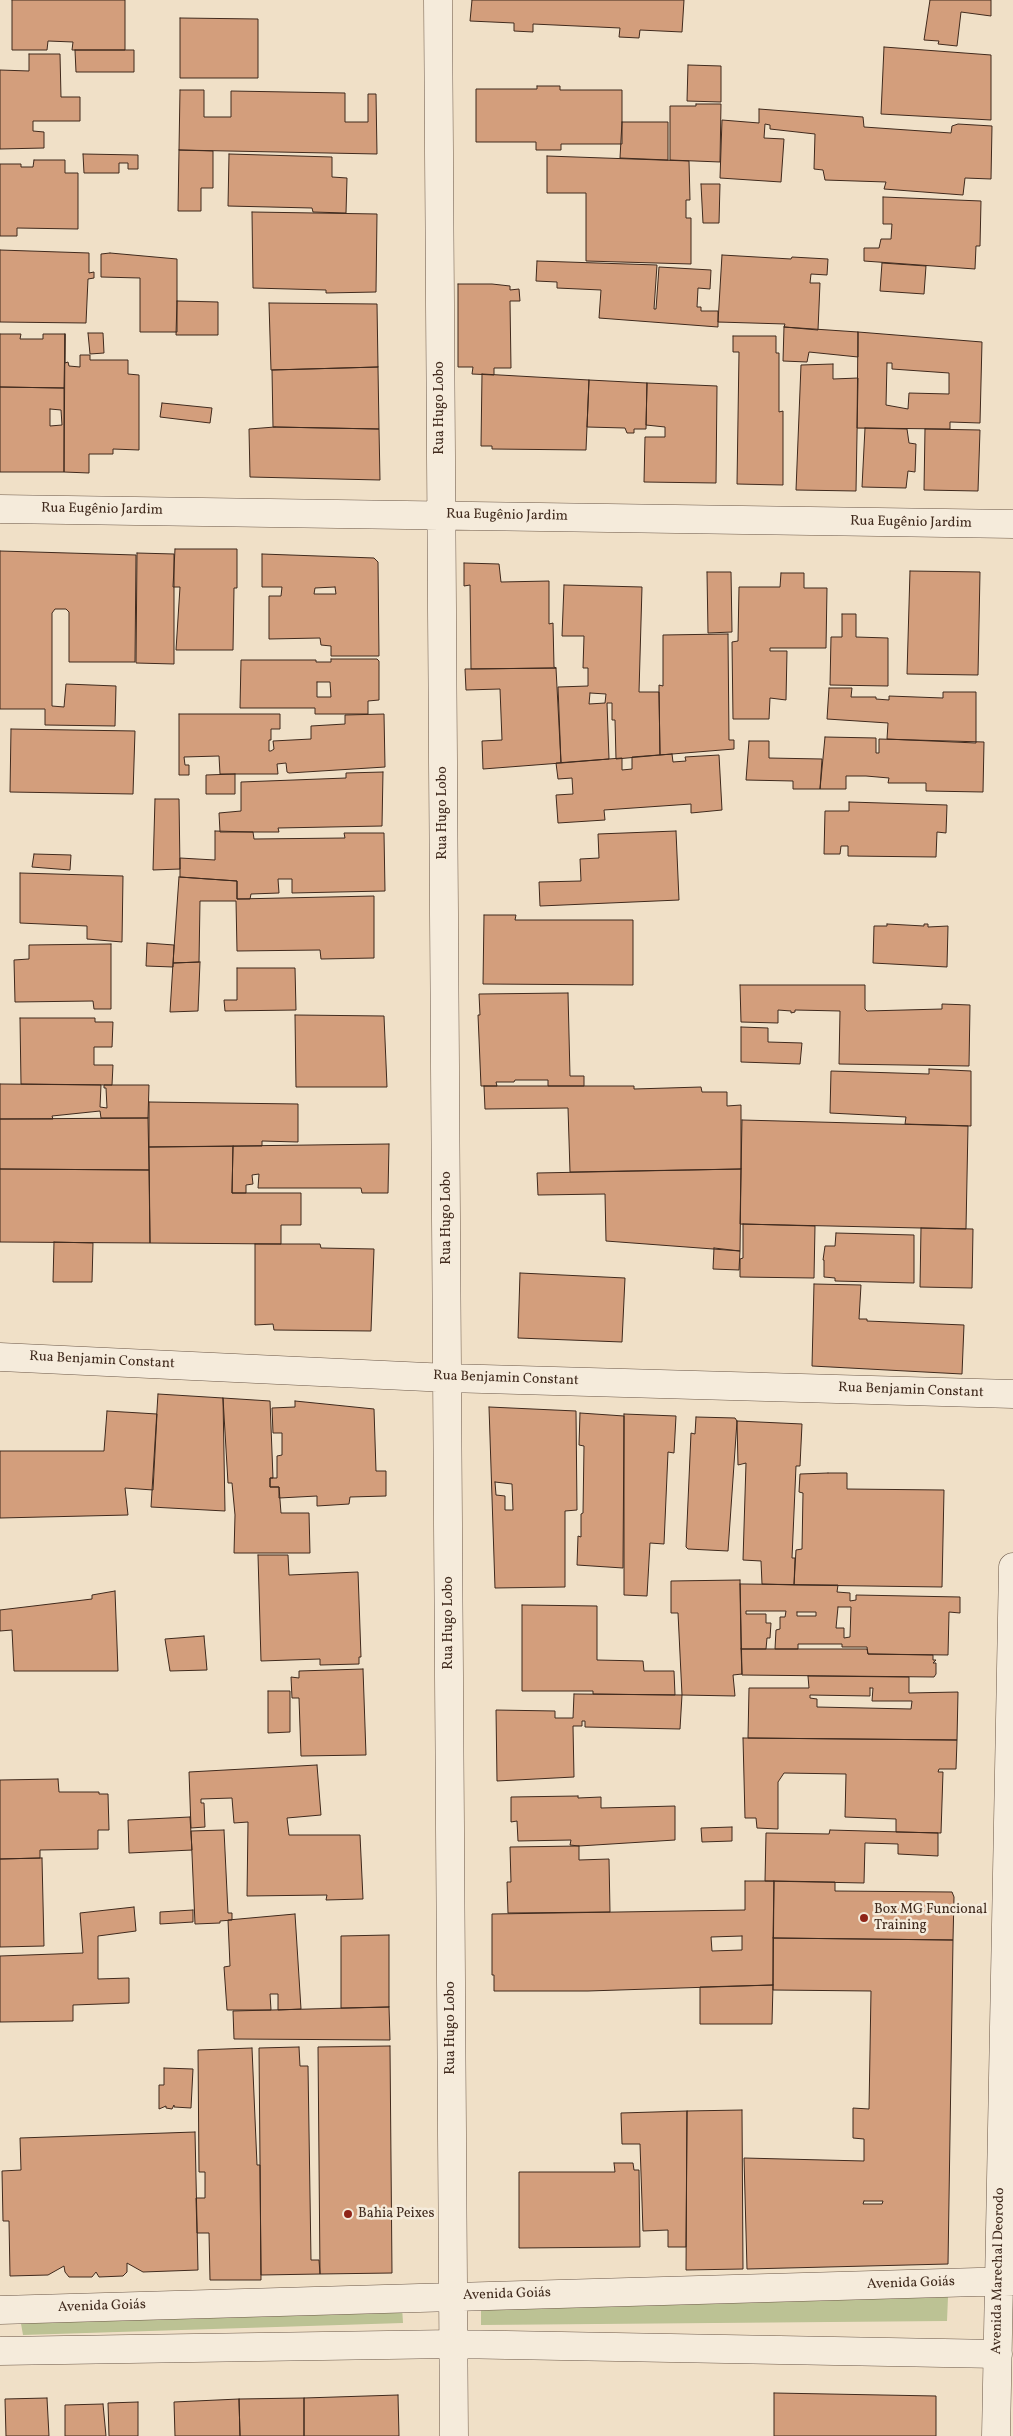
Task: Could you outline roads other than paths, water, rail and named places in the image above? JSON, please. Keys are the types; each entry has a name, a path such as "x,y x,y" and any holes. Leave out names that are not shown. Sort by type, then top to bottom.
{"street":[{"name":"Rua Hugo Lobo","path":"438,0 454,2436"},
{"name":"Rua Eugênio Jardim","path":"0,509 1013,524"},
{"name":"Rua Benjamin Constant","path":"0,1357 448,1378 1013,1394"},
{"name":"Avenida Marechal Deorodo","path":"996,2436 998,2354 1006,2281 1013,1567"},
{"name":"Avenida Goiás","path":"0,2310 1006,2281"},
{"path":"0,2351 452,2344 998,2354"}],"place":[{"name":"Box MG Funcional Training","path":"864,1918"},
{"name":"Bahia Peixes","path":"348,2214"}]}
